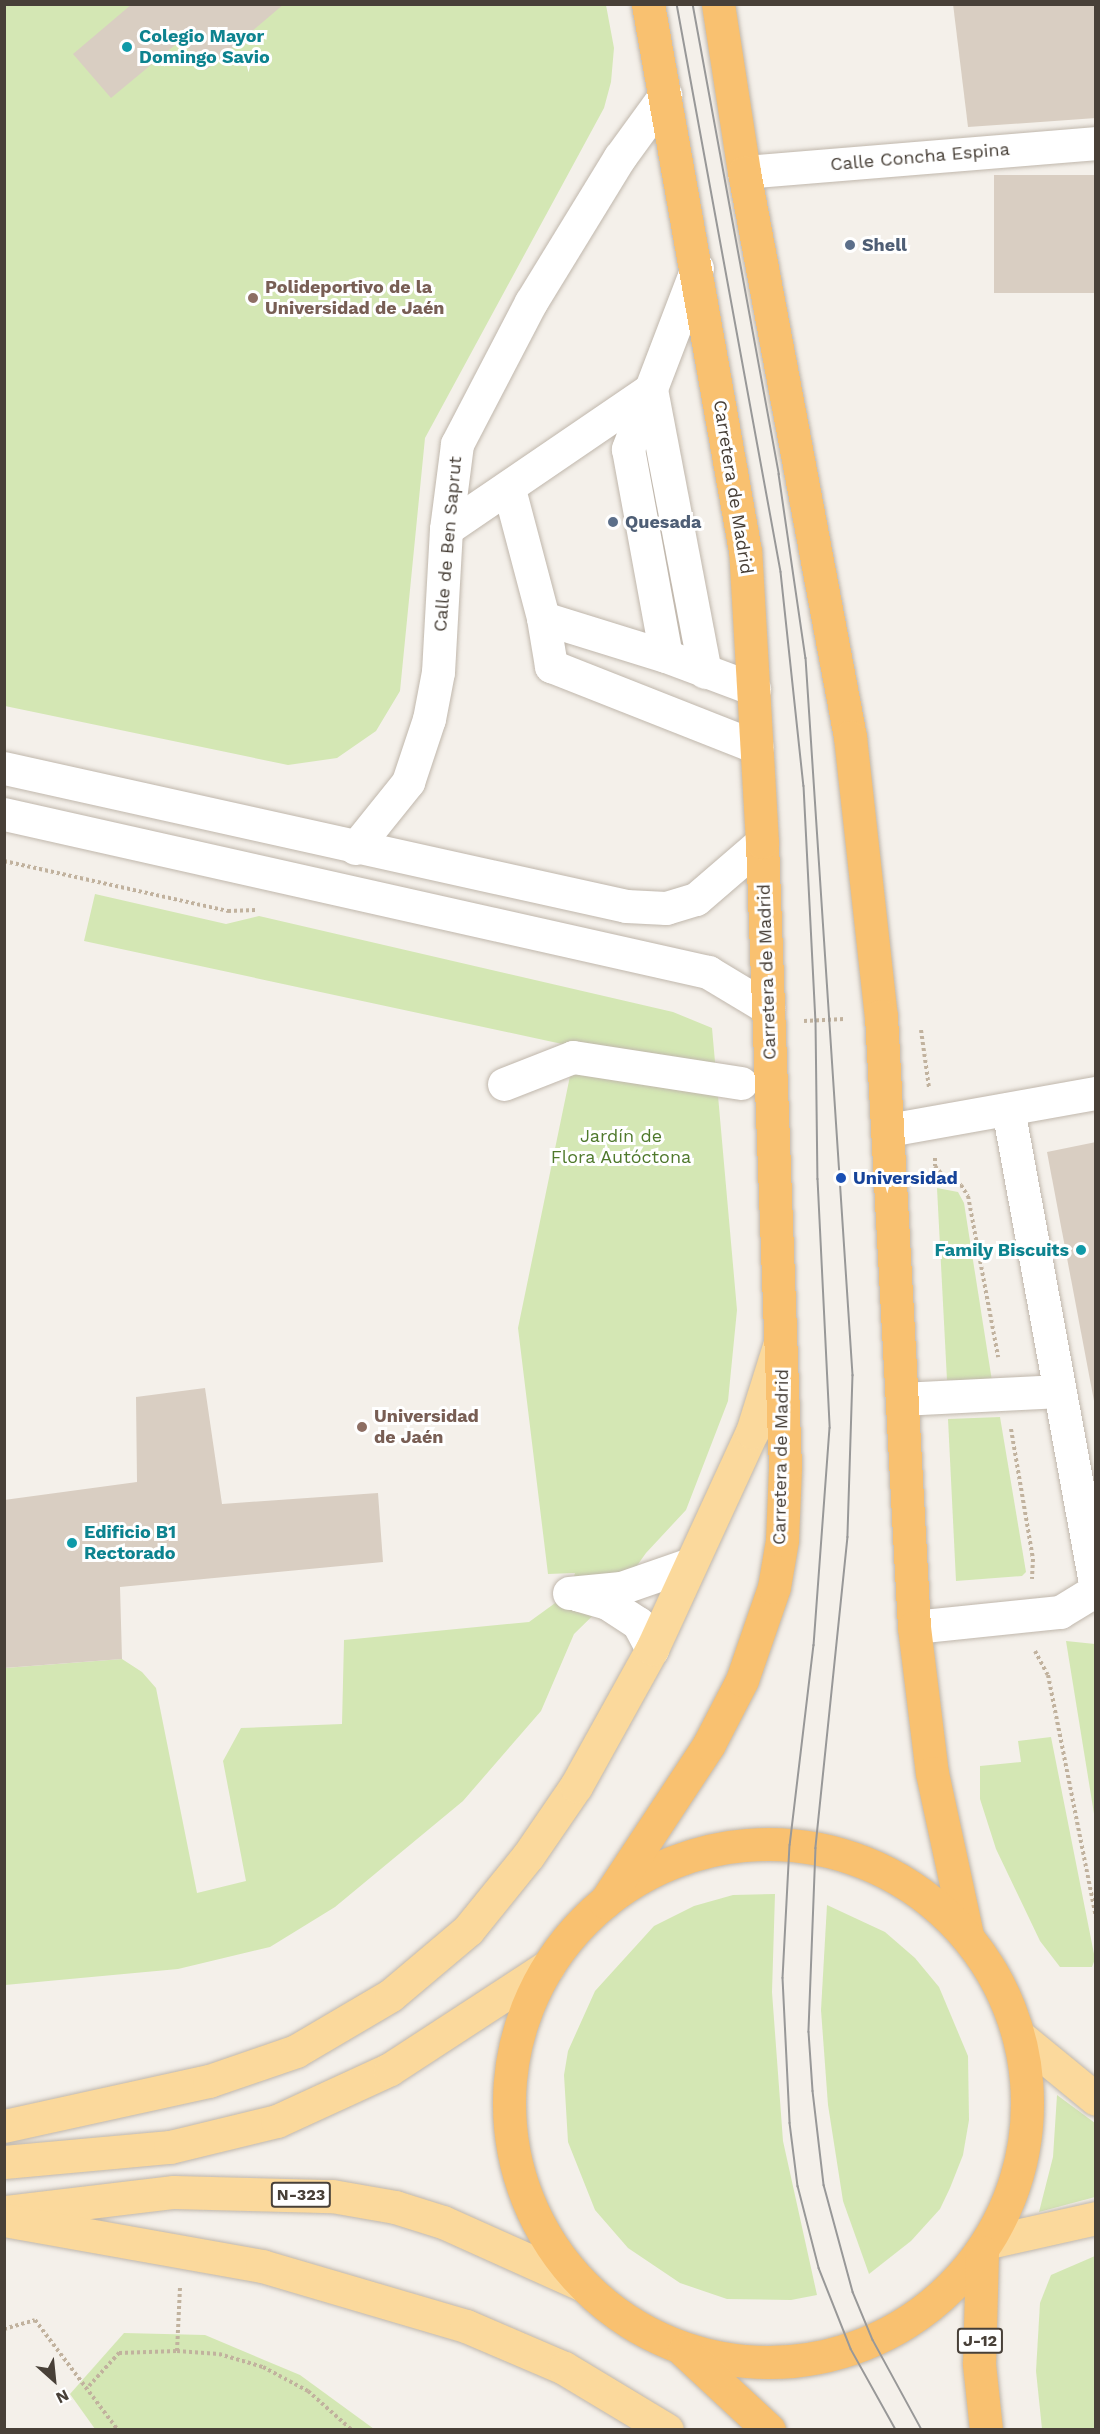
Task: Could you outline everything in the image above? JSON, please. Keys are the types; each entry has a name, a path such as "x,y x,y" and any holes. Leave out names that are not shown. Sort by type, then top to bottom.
{"highway":[{"name":"Carretera de Madrid","path":"605,1902 709,1744 742,1680 774,1587 782,1540 785,1467 762,842 745,551 697,268 648,4"},
{"path":"718,4 744,172 850,737 880,1016 914,1627 932,1773 966,1935"},
{"path":"757,1844 790,1845 837,1854 885,1872 929,1900 966,1935 1003,1993 1019,2036 1027,2089 1026,2132 1011,2194 985,2247 951,2287 920,2313 851,2349 823,2356 766,2362 708,2356 681,2348 627,2322 581,2284 540,2229 522,2187 511,2142 508,2096 514,2051 527,2007 548,1966 574,1932 605,1902 646,1875 692,1856 757,1844"},
{"name":"J-12","path":"985,2247 980,2364 986,2430"},
{"path":"681,2348 770,2430"}],"main road":[{"path":"4,2126 209,2081 296,2051 391,1995 468,1930 528,1856 576,1786 652,1649 752,1432 782,1338"},
{"path":"4,2162 170,2147 277,2121 390,2068 548,1966"},
{"path":"1019,2036 1095,2099"},
{"name":"N-323","path":"4,2212 174,2192 332,2196 395,2207 443,2222 581,2284"},
{"path":"985,2247 1095,2218"},
{"path":"4,2220 261,2266 466,2326 564,2368 667,2430"}],"street":[{"name":"Calle de Ben Saprut","path":"356,848 408,782 429,719 438,672 446,529 457,444 531,302 620,157 664,95"},
{"name":"Calle Concha Espina","path":"744,172 1095,142"},
{"path":"666,656 628,449 697,268"},
{"path":"446,529 509,489 651,388"},
{"path":"651,388 705,672"},
{"path":"509,489 543,618 551,666 757,747"},
{"path":"543,618 666,656 754,689"},
{"path":"4,768 356,848 627,906 666,908 704,895 762,842"},
{"path":"4,814 708,972 768,1016"},
{"path":"504,1084 573,1057 741,1083"},
{"path":"888,1130 1095,1093"},
{"path":"914,1627 1060,1612 1095,1589 1008,1108"},
{"path":"902,1399 1059,1391"},
{"path":"652,1649 638,1623 607,1603 569,1593 621,1588 690,1564"}],"path":[{"path":"768,1016 880,1016"},
{"path":"1035,1650 1048,1674 1095,1918"},
{"path":"177,2351 180,2283"},
{"path":"4,2329 35,2320 89,2386 118,2430"},
{"path":"89,2386 119,2353 177,2351 219,2354 263,2367 308,2391 352,2430"}],"green space":[{"name":"Polideportivo de la Universidad de Jaén","path":"4,5 606,5 614,48 611,82 604,108 425,438 400,691 376,731 337,758 288,765 5,706"},
{"name":"Jardín de Flora Autóctona","path":"95,894 226,924 259,916 673,1012 712,1028 737,1310 728,1401 686,1510 646,1553 621,1588 574,1634 541,1711 463,1801 335,1907 270,1947 178,1969 5,1985 5,1668 122,1659 142,1672 156,1688 197,1893 246,1881 223,1761 241,1728 342,1724 344,1640 529,1622 569,1593 575,1573 548,1574 518,1328 576,1047 84,941"},
{"path":"937,1188 958,1192 964,1203 992,1381 947,1380"},
{"path":"1000,1417 1026,1572 1022,1576 956,1581 948,1419"},
{"path":"1066,1641 1095,1644 1095,1820"},
{"path":"1051,1737 1095,1959 1092,1967 1060,1967 1040,1941 996,1849 980,1799 980,1766 1021,1762 1018,1741"},
{"path":"775,1894 772,1992 783,2141 817,2295 791,2300 727,2299 680,2283 628,2248 595,2210 568,2142 564,2075 568,2051 595,1991 654,1926 694,1906 733,1895"},
{"path":"827,1905 885,1932 915,1958 939,1987 968,2056 969,2120 963,2155 950,2188 940,2209 911,2241 869,2274 843,2201 828,2105 821,2010"},
{"path":"1057,2095 1095,2123 1095,2197 1039,2212 1053,2157"},
{"path":"1095,2256 1095,2429 1042,2429 1036,2371 1040,2303 1051,2275"},
{"path":"124,2333 205,2335 300,2375 374,2429 95,2429 70,2394"}],"building":[{"name":"Colegio Mayor Domingo Savio","path":"132,4 284,4 206,70 181,40 111,98 73,54"},
{"path":"953,4 1096,4 1096,118 968,127"},
{"path":"994,175 1096,175 1096,293 994,293"},
{"name":"Family Biscuits","path":"1096,1142 1096,1400 1094,1401 1047,1152"},
{"path":"205,1388 222,1504 378,1493 383,1562 120,1587 122,1659 4,1668 4,1500 137,1482 136,1397"}],"tram line":[{"path":"677,4 781,572 804,786 816,1021 818,1179 830,1428 814,1645 790,1845 783,1978 790,2123 798,2186 819,2268 851,2349 896,2430"},
{"path":"693,4 779,474 806,658 853,1375 848,1537 816,1848 809,2032 813,2091 824,2185 853,2292 873,2340 922,2430"}],"place":[{"name":"Colegio Mayor Domingo Savio","path":"127,47"},
{"name":"Shell","path":"850,245"},
{"name":"Polideportivo de la Universidad de Jaén","path":"253,298"},
{"name":"Quesada","path":"613,522"},
{"name":"Universidad","path":"841,1178"},
{"name":"Family Biscuits","path":"1081,1250"},
{"name":"Universidad de Jaén","path":"362,1427"},
{"name":"Edificio B1 Rectorado","path":"72,1543"}]}
